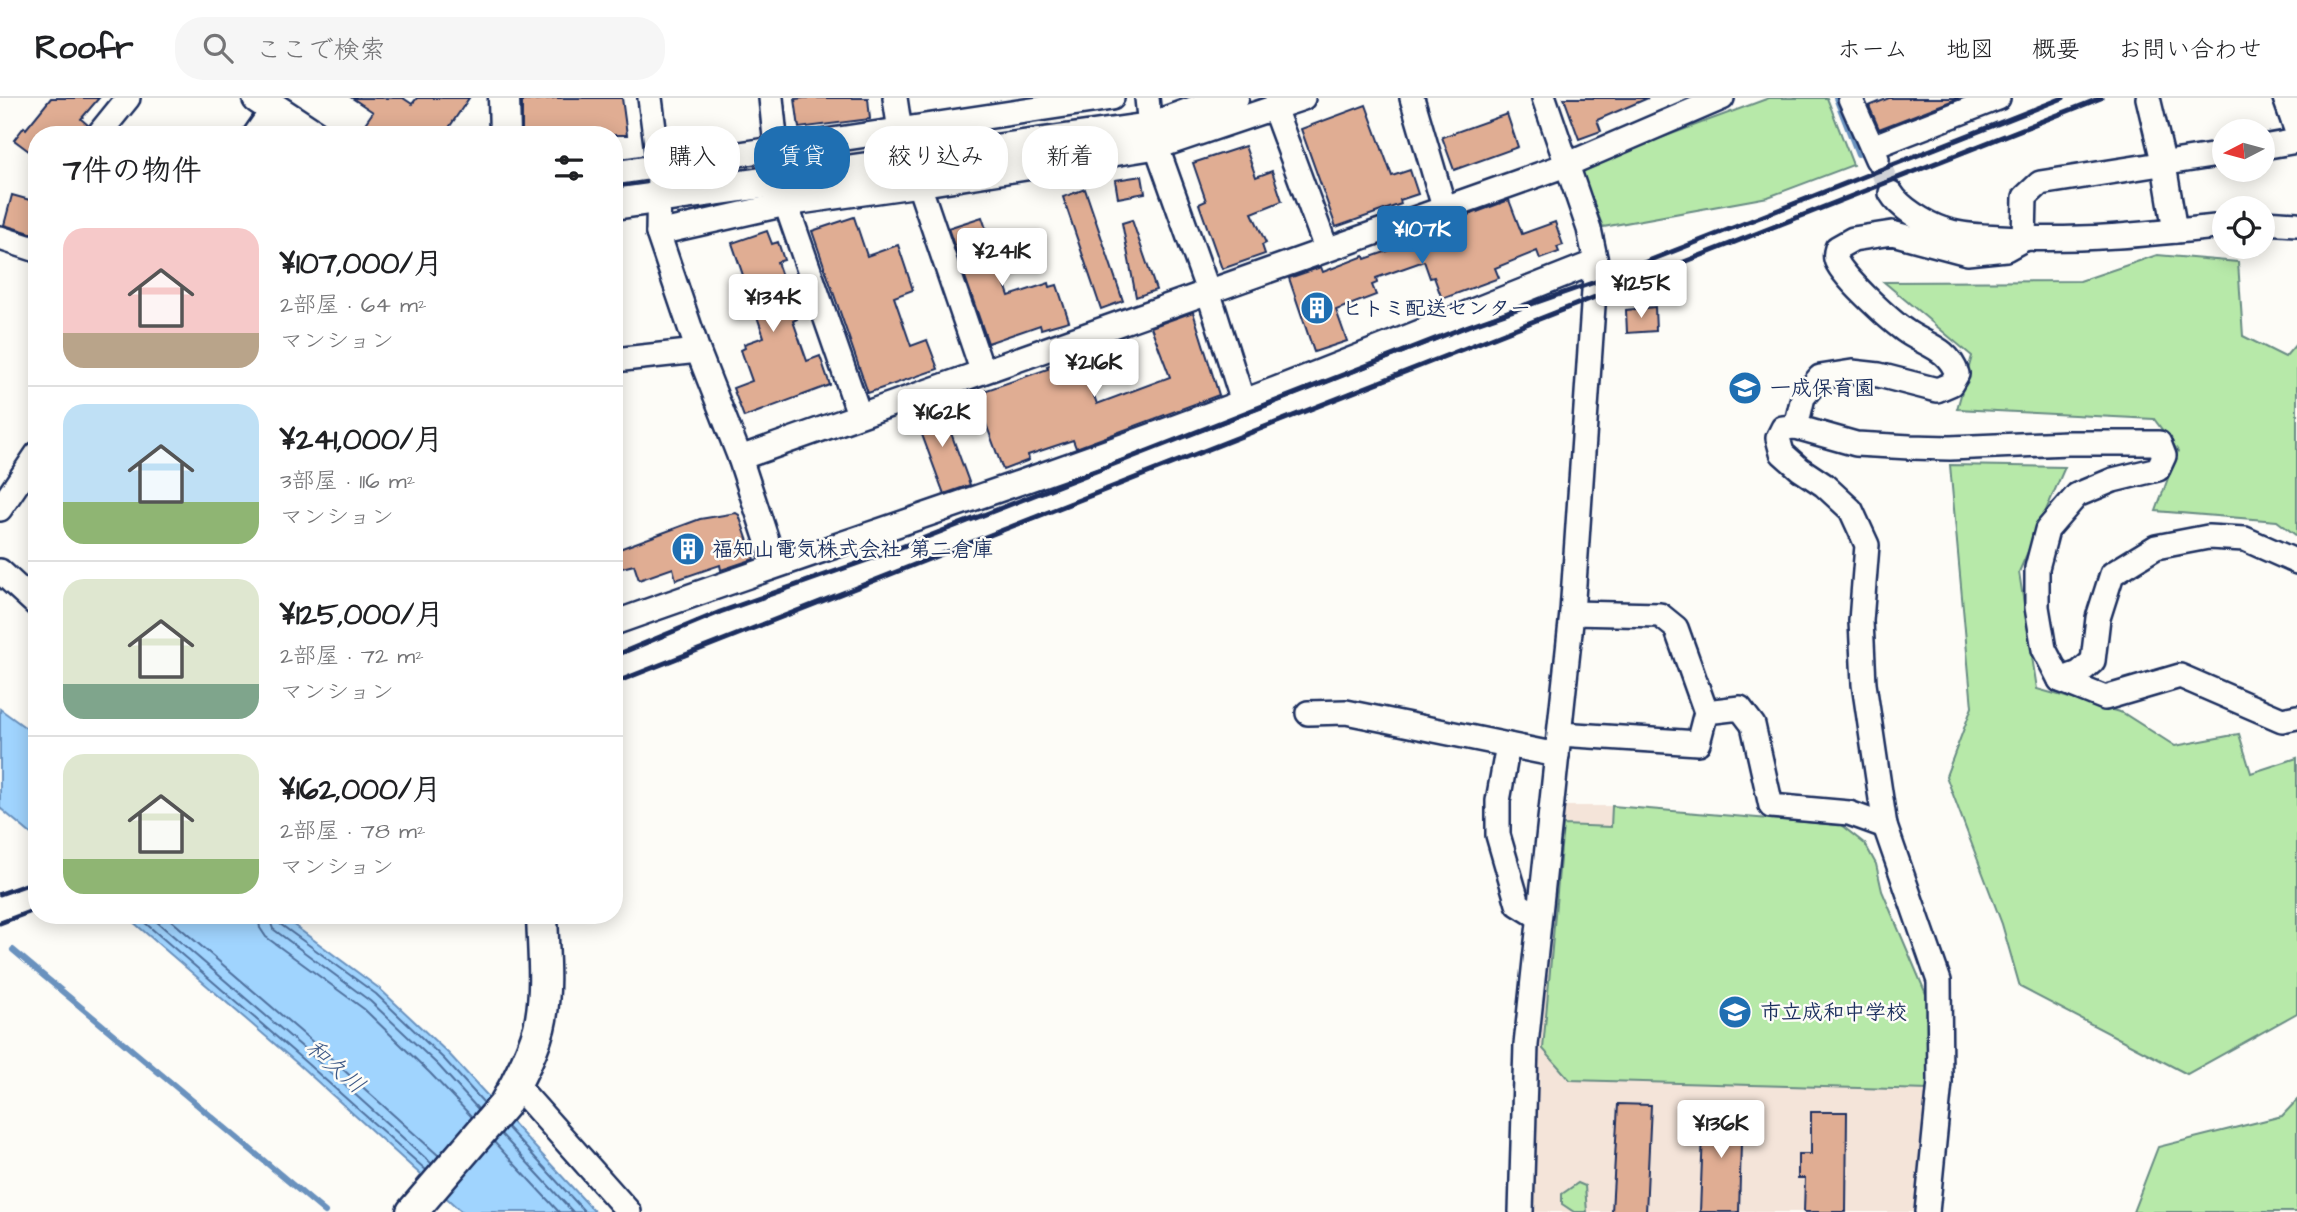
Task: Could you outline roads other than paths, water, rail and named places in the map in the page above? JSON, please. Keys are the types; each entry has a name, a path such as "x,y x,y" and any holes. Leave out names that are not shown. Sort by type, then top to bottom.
{"street":[{"path":"105,126 128,98"},
{"path":"504,98 505,126"},
{"path":"650,98 654,126"},
{"path":"771,98 774,126"},
{"path":"895,98 899,126"},
{"path":"924,126 1023,105 1112,98"},
{"path":"1147,98 1154,137 1208,291 1243,402"},
{"path":"623,203 1154,137 1233,98"},
{"path":"1008,167 1154,137 1274,108 1303,98"},
{"path":"1412,98 1444,206"},
{"path":"1521,1212 1526,1045 1572,613 1596,262 1589,229 1544,98"},
{"path":"740,458 1444,206 1566,165 1722,98"},
{"path":"1850,98 1875,154 1998,98"},
{"path":"2148,98 2164,165 2175,231"},
{"path":"2285,98 2297,132"},
{"path":"258,126 266,103 300,126"},
{"path":"1274,108 1326,248"},
{"path":"2275,145 2297,141"},
{"path":"2025,239 2025,197 2040,183 2212,156"},
{"path":"623,172 644,169"},
{"path":"659,189 658,233 698,351 740,458 775,565"},
{"path":"658,233 786,204 891,189"},
{"path":"920,189 982,370"},
{"path":"1891,193 1897,202 1942,230 2025,239 2116,238 2212,227"},
{"path":"786,204 859,414"},
{"path":"2275,223 2297,224"},
{"path":"1796,427 1803,397 1820,377 1852,372 1880,375 1937,390 1951,384 1956,374 1954,364 1941,349 1904,330 1859,289 1843,272 1836,259 1837,248 1853,239 1892,233 1967,253 2006,249 2025,239"},
{"path":"0,238 28,247"},
{"path":"623,620 1073,464 1243,402 1596,262"},
{"path":"623,359 698,351"},
{"path":"1927,1212 1940,1082 1939,981 1885,826 1864,684 1861,621 1867,545 1851,510 1782,453 1778,438 1783,428 1796,427 1856,444 1910,447 1950,448 2081,442 2159,443 2164,456 2158,469 2113,480 2077,495 2047,530 2037,568 2037,607 2044,649 2060,680 2105,698 2180,676 2282,720 2297,717"},
{"path":"0,509 28,467"},
{"path":"2060,680 2079,673 2093,661 2098,618 2112,573 2156,547 2208,537 2245,539 2297,562"},
{"path":"0,571 28,597"},
{"path":"1308,713 1346,712 1508,745 1698,743 1706,712 1676,628 1660,615 1572,613"},
{"path":"1706,712 1740,708 1753,725 1771,806 1849,813 1885,826"},
{"path":"1508,745 1498,801 1498,835 1518,904 1539,917"},
{"path":"414,1209 510,1095 541,1021 545,977 542,924"},
{"path":"510,1095 629,1212"}],"water":[{"path":"0,709 28,729 28,831 0,808"},
{"name":"和久川","path":"135,924 292,924 380,989 449,1054 595,1212 462,1212 298,1064"}],"waterway":[{"path":"1836,98 1858,154"},
{"path":"13,950 325,1212"}],"tunnel":[{"path":"1878,161 1891,193"}],"railway":[{"path":"623,652 720,612 873,558 1468,326 1595,282 2063,98"},
{"path":"623,679 2101,98"},
{"path":"0,894 28,884"},
{"path":"0,923 28,912"}],"place":[{"name":"ヒトミ配送センター","path":"1317,308"},
{"name":"一成保育園","path":"1745,388"},
{"name":"福知山電気株式会社 第二倉庫","path":"688,549"},
{"name":"市立成和中学校","path":"1735,1012"}]}
